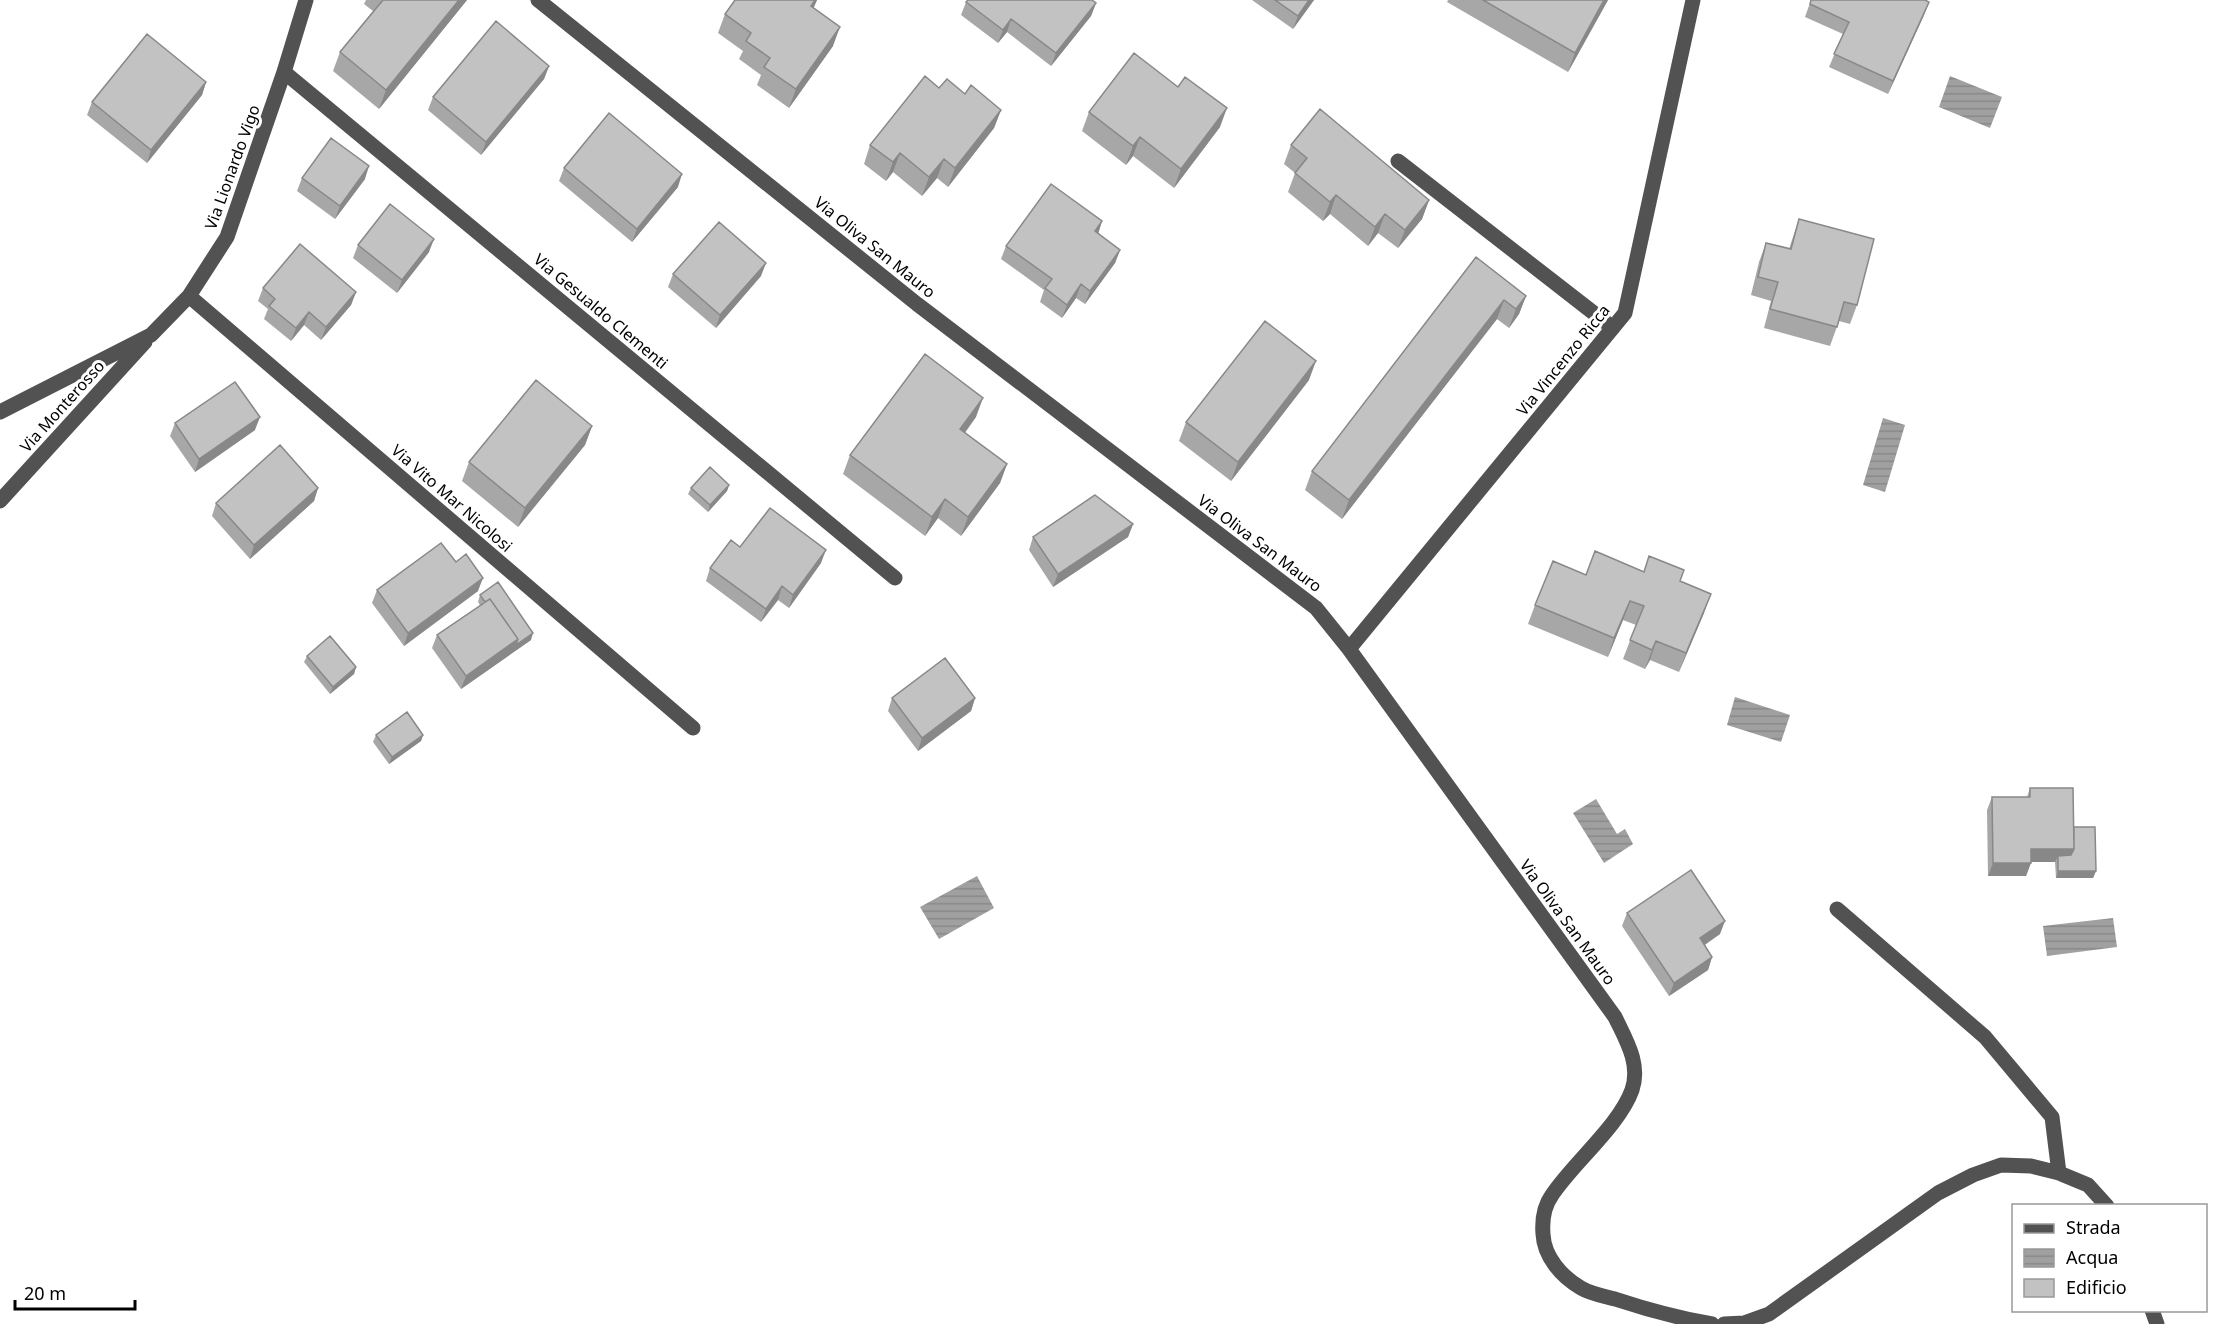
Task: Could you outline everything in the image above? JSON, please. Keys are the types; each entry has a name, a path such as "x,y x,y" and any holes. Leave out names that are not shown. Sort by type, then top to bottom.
{"street":[{"name":"Via Lionardo Vigo","path":"0,412 151,335 189,296 227,237 284,72 306,0"},
{"name":"Via Oliva San Mauro","path":"538,0 917,304 1316,608 1349,649 1615,1017 1632,1049 1635,1070 1632,1089 1622,1109 1550,1197 1542,1221 1543,1239 1549,1256 1562,1275 1582,1289 1671,1317 1712,1324"},
{"name":"Via Vincenzo Ricca","path":"1349,649 1625,313 1693,0"},
{"name":"Via Gesualdo Clementi","path":"284,72 895,578"},
{"path":"1398,161 1613,327"},
{"name":"Via Vito Mar Nicolosi","path":"189,296 693,728"},
{"name":"Via Monterosso","path":"0,501 151,335"},
{"path":"1837,909 1985,1037 2000,1054 2052,1117 2059,1173"},
{"path":"1724,1324 1744,1323 1770,1314 1938,1193 1973,1175 2001,1165 2031,1166 2059,1173 2088,1185 2105,1204"}],"water":[{"path":"1950,76 2002,97 1990,128 1939,107"},
{"path":"1883,418 1905,425 1885,492 1863,485"},
{"path":"1735,697 1790,715 1781,742 1727,725"},
{"path":"1596,799 1617,834 1625,829 1633,844 1604,863 1573,813"},
{"path":"977,876 994,908 939,939 920,907"},
{"path":"2113,918 2117,947 2047,956 2043,926"}],"building":[{"path":"383,0 459,0 386,90 340,52"},
{"path":"735,0 815,0 811,6 840,27 796,89 764,67 770,58 746,41 751,33 725,14"},
{"path":"968,0 1092,0 1096,3 1056,53 1011,19 1003,30 966,2"},
{"path":"1275,0 1309,0 1298,16"},
{"path":"1483,0 1604,0 1575,53"},
{"path":"1811,0 1925,0 1929,2 1893,81 1834,54 1849,22 1810,4"},
{"path":"496,21 549,66 486,142 433,97"},
{"path":"147,34 206,82 151,150 92,102"},
{"path":"1134,53 1178,87 1185,77 1227,108 1181,169 1140,137 1133,146 1089,112"},
{"path":"925,76 939,88 947,79 965,94 971,85 1001,110 955,168 944,159 929,177 900,153 893,162 870,145"},
{"path":"1320,109 1429,200 1405,230 1385,214 1375,227 1336,195 1330,202 1295,173 1307,158 1291,145"},
{"path":"609,113 682,174 637,229 564,168"},
{"path":"331,138 369,166 340,206 302,178"},
{"path":"1051,184 1102,221 1095,231 1120,250 1090,291 1081,284 1067,305 1045,288 1052,279 1006,246"},
{"path":"390,204 434,239 402,280 358,245"},
{"path":"1799,219 1874,239 1857,305 1844,302 1837,327 1770,309 1778,282 1758,277 1766,243 1791,249"},
{"path":"719,222 766,263 720,315 673,274"},
{"path":"300,244 356,292 326,327 309,312 296,328 269,306 275,299 263,288"},
{"path":"1476,257 1526,296 1516,309 1504,300 1349,500 1312,471"},
{"path":"1265,321 1316,361 1238,462 1186,422"},
{"path":"925,354 983,398 960,429 1007,464 968,517 945,499 932,517 850,455"},
{"path":"536,380 592,426 525,508 469,462"},
{"path":"235,382 260,417 199,459 175,423"},
{"path":"280,445 318,488 254,545 216,503"},
{"path":"710,467 729,485 710,505 691,488"},
{"path":"1095,495 1133,524 1058,574 1033,537"},
{"path":"770,508 826,550 793,595 782,586 766,609 710,568 731,540 740,547"},
{"path":"441,543 456,562 466,554 483,578 408,633 377,590"},
{"path":"1595,551 1644,572 1649,556 1684,570 1680,581 1711,594 1686,653 1656,641 1652,650 1630,640 1644,606 1630,601 1614,638 1535,605 1553,561 1586,575"},
{"path":"498,582 533,633 516,645 518,639 490,599 485,602 480,595"},
{"path":"490,599 518,639 466,676 437,635"},
{"path":"330,636 356,667 333,687 307,656"},
{"path":"945,658 975,698 922,738 892,698"},
{"path":"407,712 423,735 392,757 376,735"},
{"path":"2030,788 2073,788 2074,849 2031,849 2031,863 1993,863 1992,797 2030,797"},
{"path":"2074,827 2095,827 2096,871 2058,871 2058,856 2071,855 2074,849"},
{"path":"1691,870 1725,921 1700,938 1712,957 1674,983 1627,913"}]}
